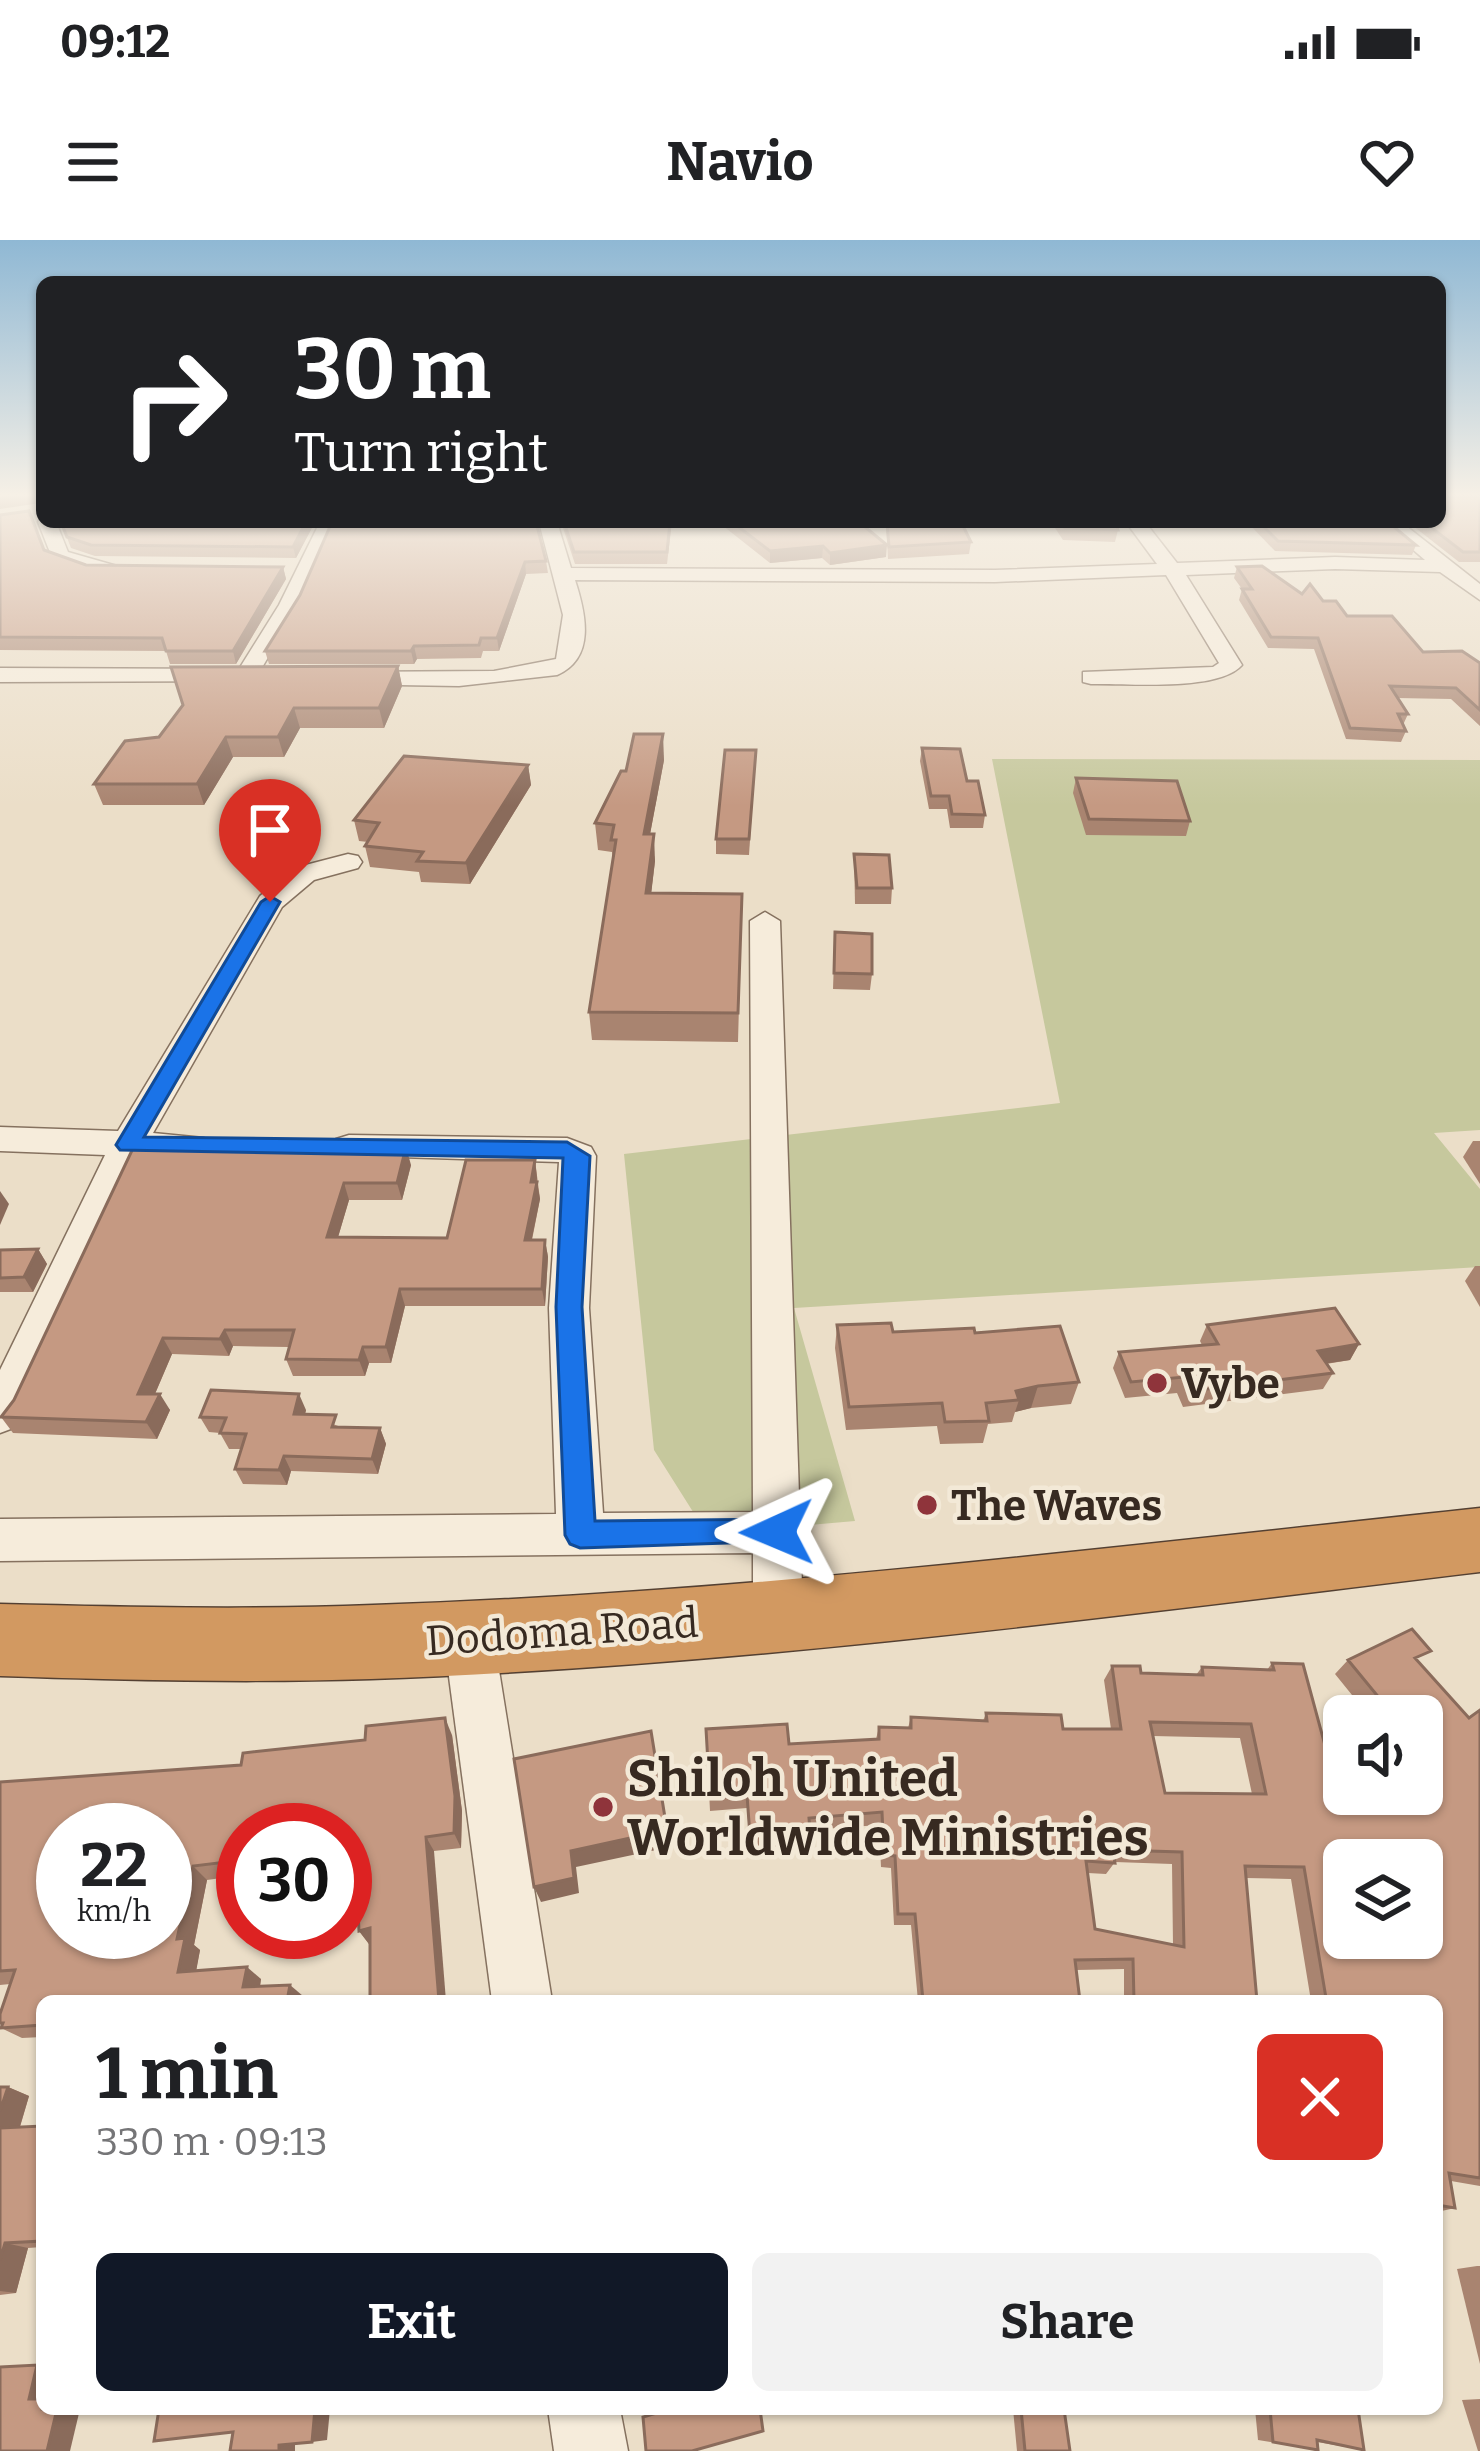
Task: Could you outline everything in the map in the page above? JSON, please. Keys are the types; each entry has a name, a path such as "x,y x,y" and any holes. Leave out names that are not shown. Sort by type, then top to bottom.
{"highway":[{"name":"Dodoma Road","path":"0,1640 166,1648 469,1640 778,1616 1480,1540"}],"street":[{"path":"0,675 257,676 285,599"},
{"path":"312,678 498,677 551,670 568,660 571,649 570,599"},
{"path":"1091,677 1228,670 1232,664 1217,634 1192,599"},
{"path":"0,1415 128,1145 270,902 304,874 348,862"},
{"path":"765,921 778,1616"},
{"path":"0,1139 220,1146"},
{"path":"313,1147 567,1150 578,1156 569,1307 580,1535"},
{"path":"0,1540 777,1532"},
{"path":"469,1640 521,1995"},
{"path":"585,2415 591,2451"}],"green space":[{"path":"992,759 1480,760 1480,1130 1434,1133 1480,1189 1480,1267 794,1308 855,1521 707,1534 654,1450 624,1154 1060,1103"}],"building":[{"path":"0,599 264,599 233,651 166,651 162,638 0,637"},
{"path":"297,599 511,599 497,638 481,638 479,645 414,646 411,651 265,651"},
{"path":"1248,599 1322,599 1336,601 1347,616 1392,616 1423,652 1462,651 1480,663 1480,710 1456,688 1390,686 1408,714 1398,714 1406,731 1350,728 1318,638 1271,637"},
{"path":"398,666 379,708 294,708 278,737 226,737 197,784 94,784 125,741 159,737 183,705 171,667"},
{"path":"634,734 663,734 644,834 654,834 646,893 742,894 738,1013 589,1012 616,840 611,840 614,825 595,823 621,771 626,771"},
{"path":"922,748 960,749 967,781 978,781 985,815 952,814 949,796 931,796"},
{"path":"725,750 756,750 749,839 716,839"},
{"path":"404,756 528,765 466,863 417,861 423,852 365,846 379,823 354,820"},
{"path":"1076,778 1177,781 1190,821 1089,819"},
{"path":"854,854 889,855 892,888 857,888"},
{"path":"835,932 872,934 872,974 834,973"},
{"path":"135,1144 406,1147 397,1183 344,1183 327,1237 447,1238 466,1160 535,1160 531,1182 537,1182 525,1240 545,1240 542,1289 400,1289 386,1347 363,1347 359,1360 286,1359 294,1330 225,1330 220,1339 163,1338 138,1394 160,1394 146,1422 1,1417 14,1400"},
{"path":"38,1249 24,1277 0,1278 0,1250"},
{"path":"1335,1308 1359,1344 1318,1351 1333,1373 1190,1391 1184,1377 1131,1382 1119,1352 1218,1344 1207,1325"},
{"path":"891,1323 893,1332 974,1328 975,1333 1060,1326 1079,1382 1038,1386 1016,1391 1019,1400 986,1403 989,1421 945,1422 942,1403 849,1407 837,1325"},
{"path":"211,1390 299,1394 294,1414 336,1415 332,1427 380,1428 372,1459 284,1456 279,1470 235,1469 246,1434 220,1433 226,1418 200,1417"},
{"path":"1412,1629 1431,1651 1415,1658 1469,1718 1480,1710 1480,2178 1449,2173 1455,2208 1443,2206 1443,1995 1325,1995 1304,1867 1245,1866 1256,1995 1134,1995 1133,1959 1075,1960 1079,1995 922,1995 915,1914 898,1914 895,1856 884,1855 882,1812 809,1818 810,1832 750,1836 747,1795 710,1798 706,1729 787,1724 789,1744 879,1739 879,1727 911,1728 911,1717 987,1721 986,1713 1061,1715 1063,1729 1121,1729 1112,1666 1140,1666 1141,1673 1203,1675 1202,1667 1274,1670 1272,1663 1303,1664 1323,1738 1323,1815 1443,1815 1443,1695 1377,1695 1348,1660","holes":["1150,1722 1251,1724 1266,1794 1165,1793","1113,1850 1182,1852 1184,1947 1095,1929 1086,1861 1115,1863"]},
{"path":"445,1718 455,1796 454,1833 426,1837 439,1995 370,1995 372,1803 216,1803 216,1863 193,1866 192,1871 192,1803 36,1803 36,1959 181,1959 178,1972 247,1967 243,1987 290,1985 288,1995 36,1995 36,2025 1,2028 0,2014 15,1970 0,1971 0,1782 241,1765 243,1753 365,1740 366,1726"},
{"path":"651,1731 667,1830 571,1851 574,1878 534,1887 514,1759"},
{"path":"0,2087 8,2087 0,2111"},
{"path":"36,2126 36,2241 5,2243 0,2260 0,2128"},
{"path":"36,2365 29,2399 36,2399 36,2415 56,2415 47,2451 0,2451 0,2367"},
{"path":"158,2415 314,2415 312,2442 279,2445 279,2451 230,2451 233,2432 154,2441"},
{"path":"761,2415 763,2431 692,2451 646,2451 643,2417"},
{"path":"1022,2415 1065,2415 1070,2451 1025,2451"},
{"path":"1271,2415 1359,2415 1364,2450 1317,2440 1318,2450 1273,2442"}],"place":[{"name":"Vybe","path":"1157,1383"},
{"name":"The Waves","path":"927,1505"},
{"name":"Shiloh United Worldwide Ministries","path":"603,1807"}],"route":[{"path":"270,902 128,1145 567,1150 578,1156 569,1307 580,1535 777,1532"}]}
